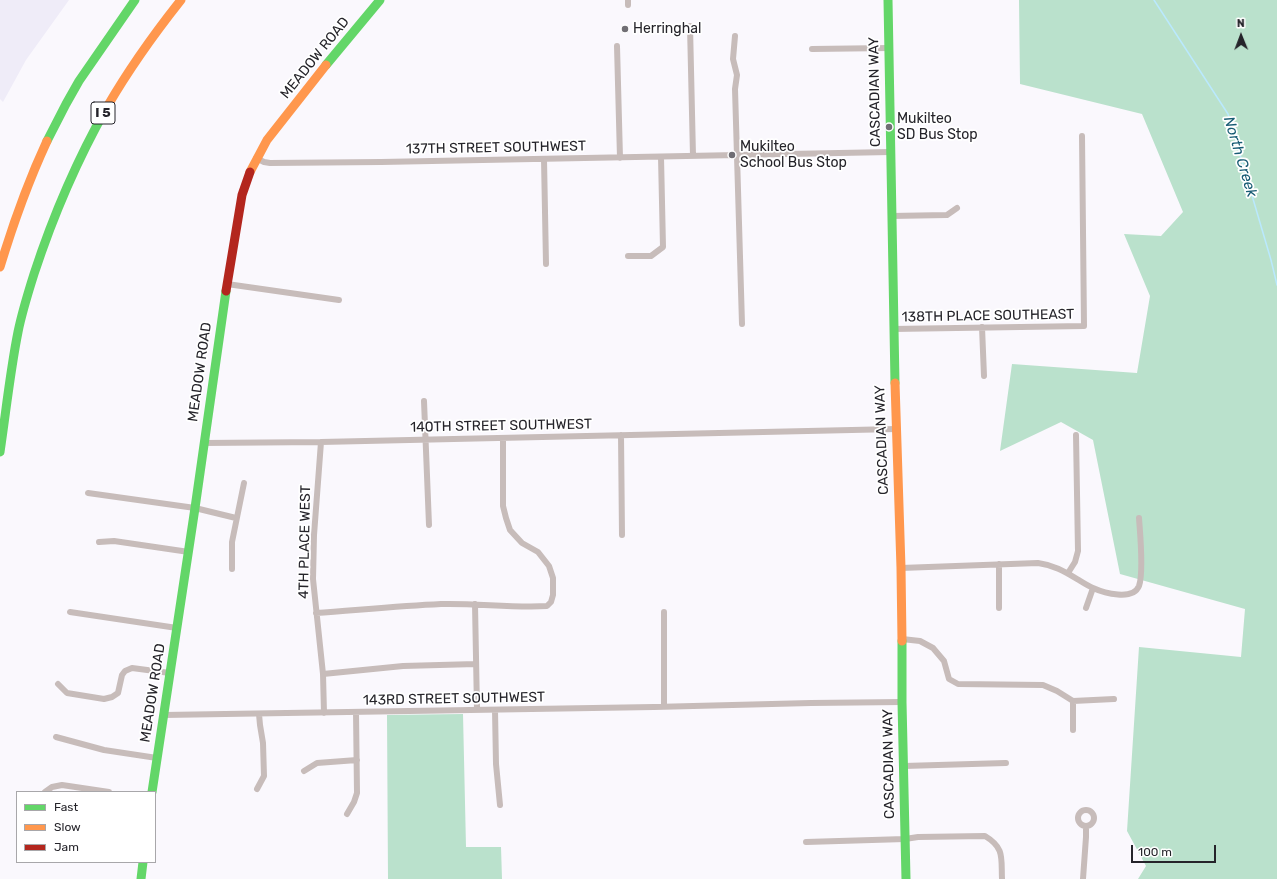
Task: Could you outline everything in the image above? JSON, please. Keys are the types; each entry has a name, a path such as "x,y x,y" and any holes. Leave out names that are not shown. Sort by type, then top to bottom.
{"main road":[{"name":"I 5","path":"0,267 24,193 38,159 72,93 135,0"},
{"name":"I 5","path":"0,452 18,332 30,288 60,202 87,142 107,105 152,36 181,0"},
{"name":"MEADOW ROAD","path":"152,791 189,552 227,284 242,195 247,178 256,158 273,132 380,0"},
{"name":"CASCADIAN WAY","path":"888,0 893,329 898,528 901,568 906,879"},
{"path":"141,879 143,863"}],"street":[{"path":"690,26 693,156"},
{"path":"734,36 733,60 737,76 735,88 742,324"},
{"path":"617,46 620,158"},
{"path":"812,49 889,48"},
{"name":"138TH PLACE SOUTHEAST","path":"893,329 1084,326 1082,136"},
{"name":"137TH STREET SOUTHWEST","path":"256,158 270,163 388,162 890,152"},
{"path":"628,256 651,256 663,247 661,157"},
{"path":"544,159 546,264"},
{"path":"891,216 947,215 957,208"},
{"path":"227,284 339,300"},
{"path":"982,327 984,376"},
{"path":"424,401 429,525"},
{"name":"140TH STREET SOUTHWEST","path":"204,443 426,440 896,429"},
{"path":"621,435 622,535"},
{"path":"1068,573 1075,562 1078,552 1076,435"},
{"path":"316,613 440,604 475,604 526,607 547,606 551,602 553,595 553,578 549,566 538,552 522,543 510,530 506,518 503,506 503,438"},
{"name":"4TH PLACE WEST","path":"320,442 313,579 323,674 324,713"},
{"path":"232,569 232,542 244,482"},
{"path":"88,493 195,508 236,518"},
{"path":"901,568 999,564 1050,564 1093,588 1118,595 1127,594 1139,587 1141,567 1139,518"},
{"path":"99,542 114,541 189,552"},
{"path":"999,564 999,608"},
{"path":"1086,608 1093,588"},
{"path":"475,604 477,710"},
{"path":"70,612 177,628"},
{"path":"664,612 664,706"},
{"path":"902,639 920,641 933,648 944,661 949,679 958,684 1042,685 1057,691 1073,701 1114,699"},
{"path":"323,674 403,666 476,664"},
{"path":"58,684 67,693 104,699 112,697 118,693 122,675 125,671 132,668 170,673"},
{"path":"1073,701 1073,730"},
{"name":"143RD STREET SOUTHWEST","path":"164,715 902,702"},
{"path":"494,710 496,764 500,805"},
{"path":"347,814 357,793 356,712"},
{"path":"257,789 264,776 263,743 259,714"},
{"path":"56,737 104,750 157,758"},
{"path":"304,771 317,763 357,760"},
{"path":"904,766 1006,763"},
{"path":"46,791 52,787 62,785 102,791"},
{"path":"1083,879 1086,826"},
{"path":"806,842 905,840 918,837 984,836 1000,849 1002,879"}],"shaded area":[{"path":"0,0 69,0 26,60 3,102 0,99"}],"green space":[{"path":"1019,0 1277,0 1277,879 1138,879 1146,866 1127,831 1139,647 1241,657 1245,609 1120,574 1093,440 1061,422 1000,451 1012,364 1137,373 1150,296 1124,234 1161,236 1183,212 1142,114 1020,84"},
{"path":"463,714 466,847 501,847 502,879 388,879 387,715"}],"waterway":[{"name":"North Creek","path":"1154,0 1228,114 1277,285"}],"traffic: fast":[{"path":"47,141 79,81 135,0"},
{"path":"326,65 380,0"},
{"path":"888,0 895,383"},
{"path":"0,452 10,377 21,317 41,252 66,189 107,107"},
{"path":"152,791 226,291"},
{"path":"902,641 906,879"},
{"path":"141,879 143,863"}],"traffic: slow":[{"path":"107,107 142,52 181,0"},
{"path":"250,172 267,140 326,65"},
{"path":"0,267 21,203 47,141"},
{"path":"895,383 902,641"}],"traffic: jam":[{"path":"226,291 242,195 250,172"}],"place":[{"name":"Herringhal","path":"625,29"},
{"name":"Mukilteo SD Bus Stop","path":"889,127"},
{"name":"Mukilteo School Bus Stop","path":"732,155"}]}
